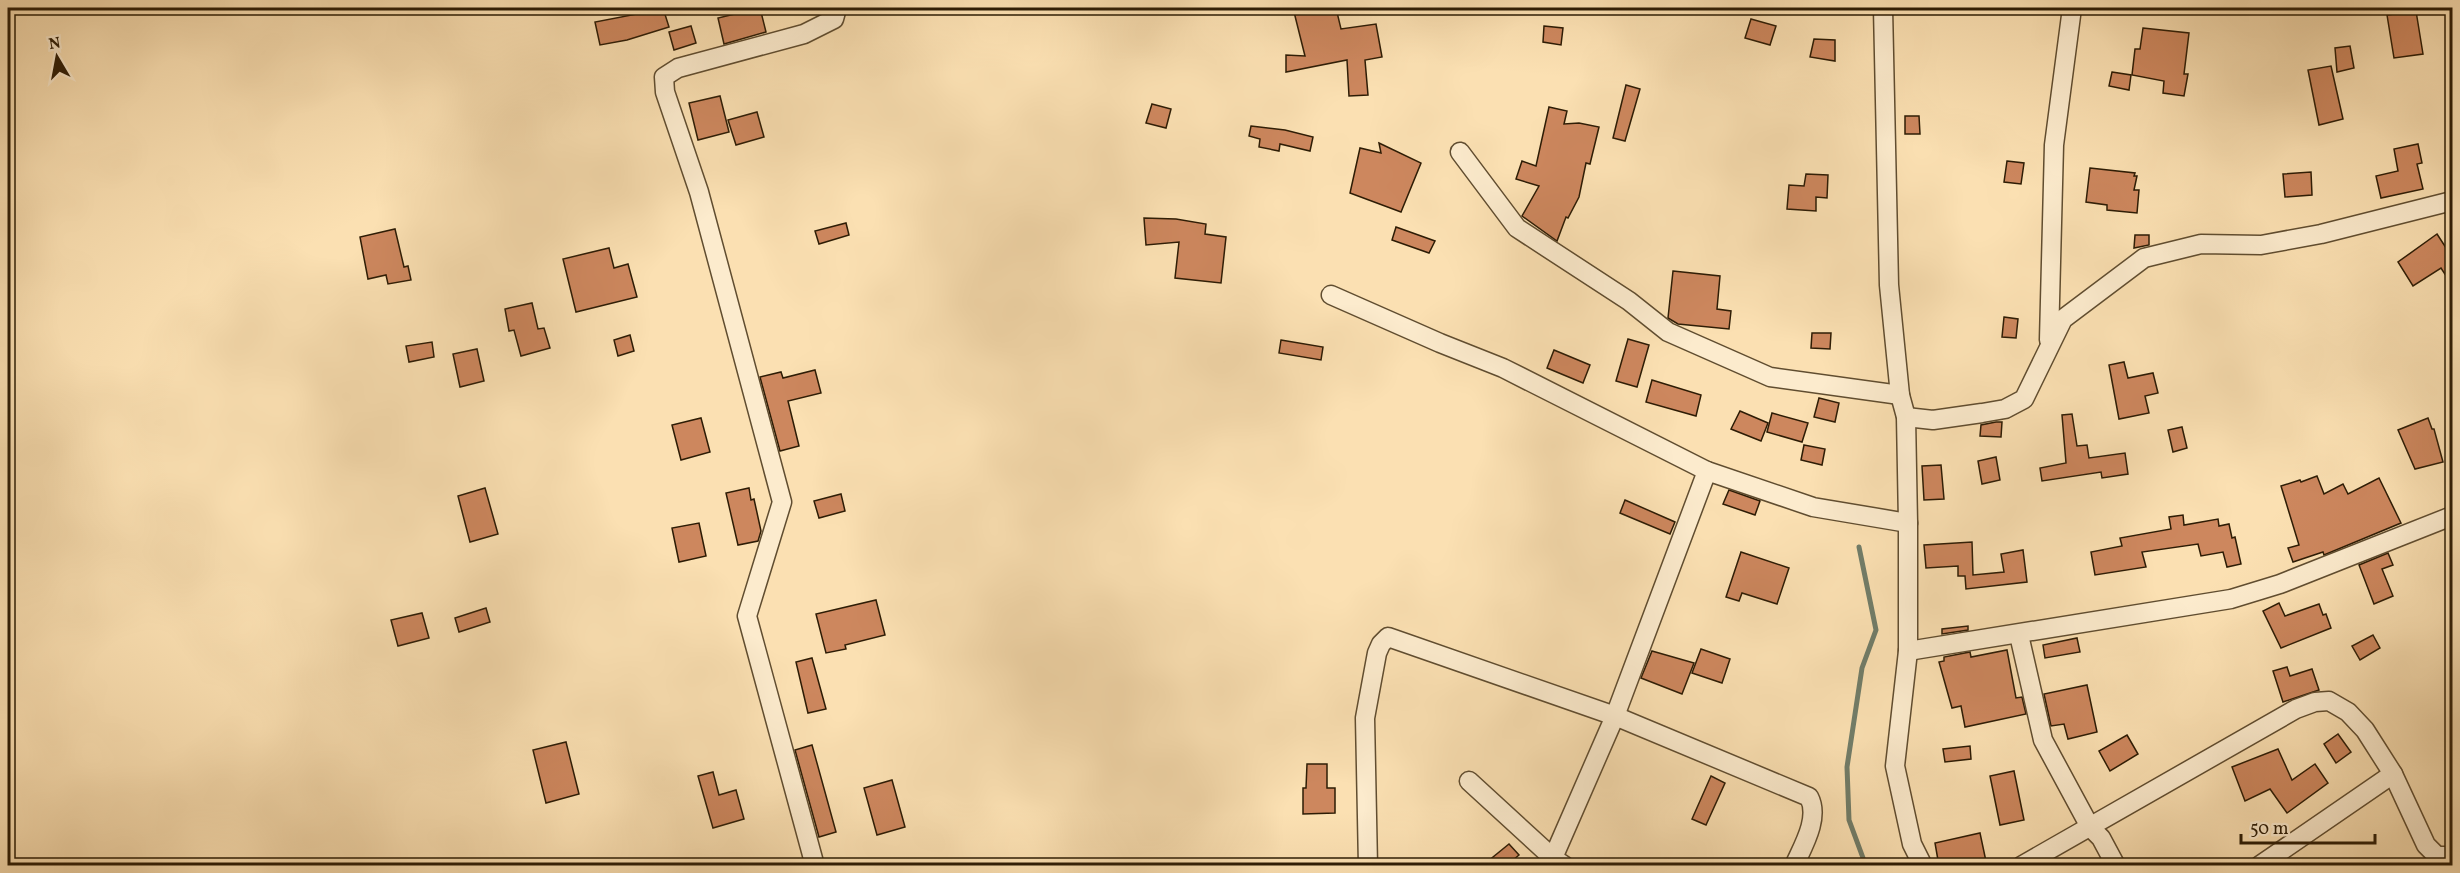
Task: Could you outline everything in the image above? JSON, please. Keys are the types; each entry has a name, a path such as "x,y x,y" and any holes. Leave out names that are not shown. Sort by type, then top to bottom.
{"street":[{"path":"815,866 747,616 782,502 699,192 665,92 664,77 678,68 804,34 834,19 837,8"},
{"path":"1883,8 1889,285 1900,395 1906,417 1908,523 1908,651 1894,766 1912,844 1923,866"},
{"path":"2049,345 2054,145 2072,8"},
{"path":"1460,152 1517,228 1629,301 1668,332 1770,377 1900,395"},
{"path":"1906,417 1933,420 1982,413 2005,409 2024,399 2063,319 2144,258 2201,244 2261,245 2321,234 2452,201"},
{"path":"1331,295 1503,368 1707,471 1813,507 1908,523"},
{"path":"1468,781 1559,862 1707,471"},
{"path":"1908,651 2019,635 2231,599 2280,584 2452,516"},
{"path":"2019,635 2043,740 2090,826 2101,838 2116,866"},
{"path":"1368,866 1365,718 1377,653 1381,644 1388,637 1615,716 1809,797 1812,809 1809,831 1794,866"},
{"path":"2021,866 2296,709 2315,702 2330,701 2348,712 2365,730 2393,774 2426,844 2437,856 2452,856"},
{"path":"2259,866 2393,774"}],"building":[{"path":"635,8 663,8 669,27 627,40 600,45 595,22 637,14"},
{"path":"760,8 766,32 724,44 718,18"},
{"path":"1293,8 1336,8 1341,29 1376,24 1382,57 1365,60 1368,95 1349,96 1347,60 1286,72 1286,55 1305,56"},
{"path":"2416,11 2423,54 2394,58 2387,15"},
{"path":"1751,19 1776,26 1770,45 1745,38"},
{"path":"691,26 696,43 674,50 669,32"},
{"path":"1544,26 1563,28 1561,45 1543,42"},
{"path":"2143,28 2189,33 2184,74 2188,74 2184,96 2163,93 2164,81 2132,75 2135,49 2140,49"},
{"path":"1814,39 1835,40 1835,61 1810,57"},
{"path":"2350,46 2354,68 2337,72 2335,48"},
{"path":"2331,66 2343,119 2319,125 2308,70"},
{"path":"2112,72 2131,75 2129,90 2109,86"},
{"path":"1626,85 1640,89 1625,141 1613,138"},
{"path":"720,96 729,132 698,140 689,103"},
{"path":"1152,104 1171,109 1166,128 1146,123"},
{"path":"1549,107 1567,111 1564,124 1579,123 1599,127 1590,164 1586,163 1579,197 1568,218 1566,217 1557,241 1522,216 1539,186 1516,179 1522,161 1536,166"},
{"path":"757,112 764,137 736,145 728,120"},
{"path":"1905,116 1919,116 1920,134 1905,134"},
{"path":"1251,126 1285,130 1313,137 1310,151 1280,144 1279,151 1259,147 1260,139 1249,136"},
{"path":"1379,143 1421,163 1401,212 1350,193 1360,148 1381,153"},
{"path":"2418,144 2422,163 2417,164 2423,189 2381,198 2376,176 2398,171 2394,149"},
{"path":"2007,161 2024,163 2021,184 2004,182"},
{"path":"2090,168 2135,173 2134,176 2137,176 2134,190 2139,190 2137,213 2107,210 2107,205 2086,202"},
{"path":"2311,172 2312,195 2285,197 2283,174"},
{"path":"1806,174 1828,175 1827,198 1816,197 1816,211 1787,209 1789,185 1804,186"},
{"path":"1144,218 1176,219 1206,224 1205,234 1226,237 1221,283 1175,278 1179,242 1146,245"},
{"path":"846,223 849,235 819,244 815,231"},
{"path":"1396,227 1435,241 1429,253 1392,240"},
{"path":"395,229 404,267 408,266 411,280 388,284 386,275 368,279 360,237"},
{"path":"2437,234 2452,257 2452,285 2441,268 2413,286 2398,262"},
{"path":"2135,235 2149,235 2149,245 2134,248"},
{"path":"609,248 614,268 628,264 637,297 576,312 563,259"},
{"path":"1673,271 1720,276 1717,309 1731,311 1729,329 1678,324 1668,318"},
{"path":"532,303 538,329 544,328 550,348 521,356 514,330 509,331 505,309"},
{"path":"2004,317 2018,319 2016,338 2002,337"},
{"path":"1812,333 1831,333 1830,349 1811,348"},
{"path":"630,335 634,351 618,356 614,340"},
{"path":"1628,339 1649,345 1637,387 1616,381"},
{"path":"1281,340 1323,347 1321,360 1279,353"},
{"path":"432,342 434,357 409,362 406,346"},
{"path":"477,349 484,381 460,387 453,354"},
{"path":"1554,350 1590,365 1583,383 1547,368"},
{"path":"2124,362 2128,378 2153,373 2158,393 2145,396 2149,413 2119,419 2109,365"},
{"path":"815,370 821,393 788,401 799,446 780,451 760,377 781,372 783,378"},
{"path":"1652,380 1701,395 1696,416 1646,402"},
{"path":"1819,398 1839,403 1835,422 1814,417"},
{"path":"1740,411 1768,423 1761,441 1731,429"},
{"path":"1772,413 1808,423 1802,442 1767,432"},
{"path":"2072,414 2077,446 2087,445 2089,458 2125,453 2128,474 2102,478 2101,472 2042,481 2040,468 2066,463 2062,415"},
{"path":"701,418 710,452 681,460 672,425"},
{"path":"2428,418 2434,429 2443,462 2415,469 2398,430"},
{"path":"2002,422 2001,437 1980,436 1981,425"},
{"path":"2182,427 2187,448 2173,452 2168,430"},
{"path":"1804,445 1825,449 1822,465 1801,460"},
{"path":"1996,457 2000,480 1982,484 1978,461"},
{"path":"1941,465 1944,499 1924,500 1922,466"},
{"path":"2317,476 2324,494 2343,484 2348,494 2379,478 2401,523 2324,555 2323,552 2293,562 2288,548 2299,545 2281,486"},
{"path":"485,488 498,534 470,542 458,496"},
{"path":"749,488 751,500 754,499 761,531 758,541 738,545 726,493"},
{"path":"1729,490 1760,501 1755,515 1723,504"},
{"path":"841,494 845,511 819,518 814,501"},
{"path":"1625,500 1675,522 1670,534 1620,513"},
{"path":"2183,515 2184,525 2218,519 2219,526 2229,524 2232,538 2235,537 2241,564 2227,567 2223,552 2201,556 2198,544 2142,552 2146,567 2095,575 2091,552 2122,546 2120,538 2171,529 2169,517"},
{"path":"699,523 706,556 679,562 672,528"},
{"path":"1972,542 1973,575 2004,572 2001,554 2023,550 2027,582 1966,589 1965,576 1958,576 1958,566 1926,568 1924,545"},
{"path":"1741,552 1789,568 1777,604 1742,593 1739,601 1726,597"},
{"path":"2388,553 2393,565 2382,569 2393,596 2374,604 2359,565"},
{"path":"876,600 885,635 845,645 846,649 826,653 816,614"},
{"path":"2279,603 2285,616 2319,604 2331,628 2281,648 2263,611"},
{"path":"486,608 490,622 459,632 455,618"},
{"path":"422,613 429,638 398,646 391,620"},
{"path":"1968,626 1968,630 1942,634 1942,629"},
{"path":"2373,635 2380,648 2360,660 2352,646"},
{"path":"2077,638 2080,652 2045,658 2043,645"},
{"path":"1701,649 1730,659 1722,683 1692,673"},
{"path":"2007,650 2016,698 2022,697 2026,714 1965,727 1961,706 1952,708 1939,662 1944,661 1944,657 1970,652 1971,657"},
{"path":"1652,651 1694,663 1682,694 1641,678"},
{"path":"812,658 826,709 808,713 796,662"},
{"path":"2287,667 2290,676 2312,669 2319,690 2283,702 2273,671"},
{"path":"2087,685 2097,732 2068,739 2064,724 2051,726 2044,694"},
{"path":"2338,734 2351,752 2336,763 2324,744"},
{"path":"2127,735 2138,754 2110,771 2099,751"},
{"path":"566,742 579,794 546,803 533,750"},
{"path":"812,745 836,832 819,837 795,750"},
{"path":"1970,746 1971,759 1945,762 1943,749"},
{"path":"2278,749 2292,780 2315,764 2328,783 2287,813 2270,789 2245,801 2232,767"},
{"path":"1307,764 1327,764 1327,788 1335,788 1335,813 1303,814 1303,788 1306,788"},
{"path":"2014,771 2024,820 2000,825 1990,776"},
{"path":"713,772 719,795 736,790 744,819 713,828 698,776"},
{"path":"1711,776 1725,783 1706,825 1692,819"},
{"path":"892,780 905,827 877,835 864,788"},
{"path":"1980,833 1987,866 1939,866 1935,843"},
{"path":"1509,844 1519,855 1506,866 1482,866"}],"waterway":[{"path":"1859,547 1876,630 1862,668 1847,767 1849,820 1866,866"}]}
